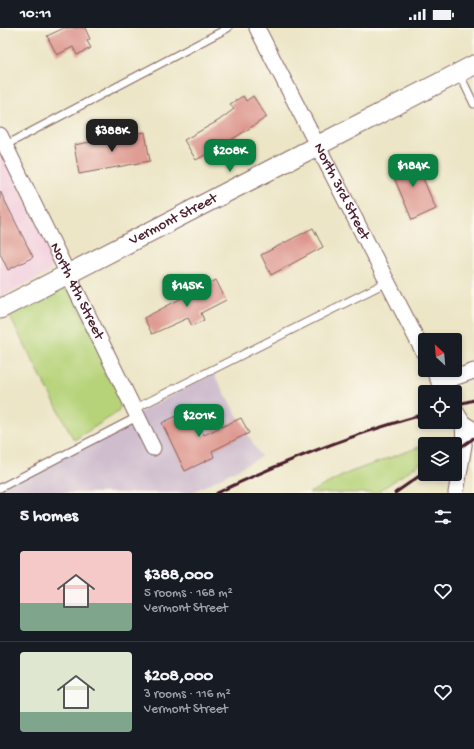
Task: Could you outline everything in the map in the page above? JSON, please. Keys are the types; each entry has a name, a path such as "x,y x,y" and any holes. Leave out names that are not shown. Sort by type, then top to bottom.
{"street":[{"name":"North 3rd Street","path":"257,28 418,342"},
{"name":"Vermont Street","path":"0,309 466,69"},
{"name":"North 4th Street","path":"2,143 153,448"},
{"path":"439,382 474,371"},
{"path":"456,493 468,426"}],"lane":[{"path":"2,143 228,28"},
{"path":"466,69 474,104"},
{"path":"0,488 136,413 387,282"}],"shaded area":[{"path":"2,154 52,253 54,263 49,272 0,297 0,155"},
{"path":"213,373 261,457 191,493 0,493 0,484 72,449"}],"green space":[{"path":"59,289 67,290 75,300 124,398 118,412 74,440 9,315"},
{"path":"418,448 418,465 376,493 309,493 348,473"}],"building":[{"path":"64,28 85,28 90,39 87,41 91,48 77,55 73,47 57,55 47,36"},
{"path":"243,96 246,101 253,96 267,117 196,160 184,140 218,121 234,109 230,104"},
{"path":"145,132 150,161 79,174 74,145"},
{"path":"414,157 436,209 412,220 390,168"},
{"path":"0,191 33,257 8,270 0,253"},
{"path":"313,228 323,247 271,275 261,255"},
{"path":"216,280 226,300 201,313 204,320 192,326 188,318 152,334 144,318"},
{"path":"191,409 204,435 241,418 249,433 212,451 214,457 185,471 162,423"}],"railway":[{"path":"462,403 474,400"},
{"path":"217,493 268,470 345,439 418,416"},
{"path":"462,446 474,438"},
{"path":"395,493 418,477"}]}
